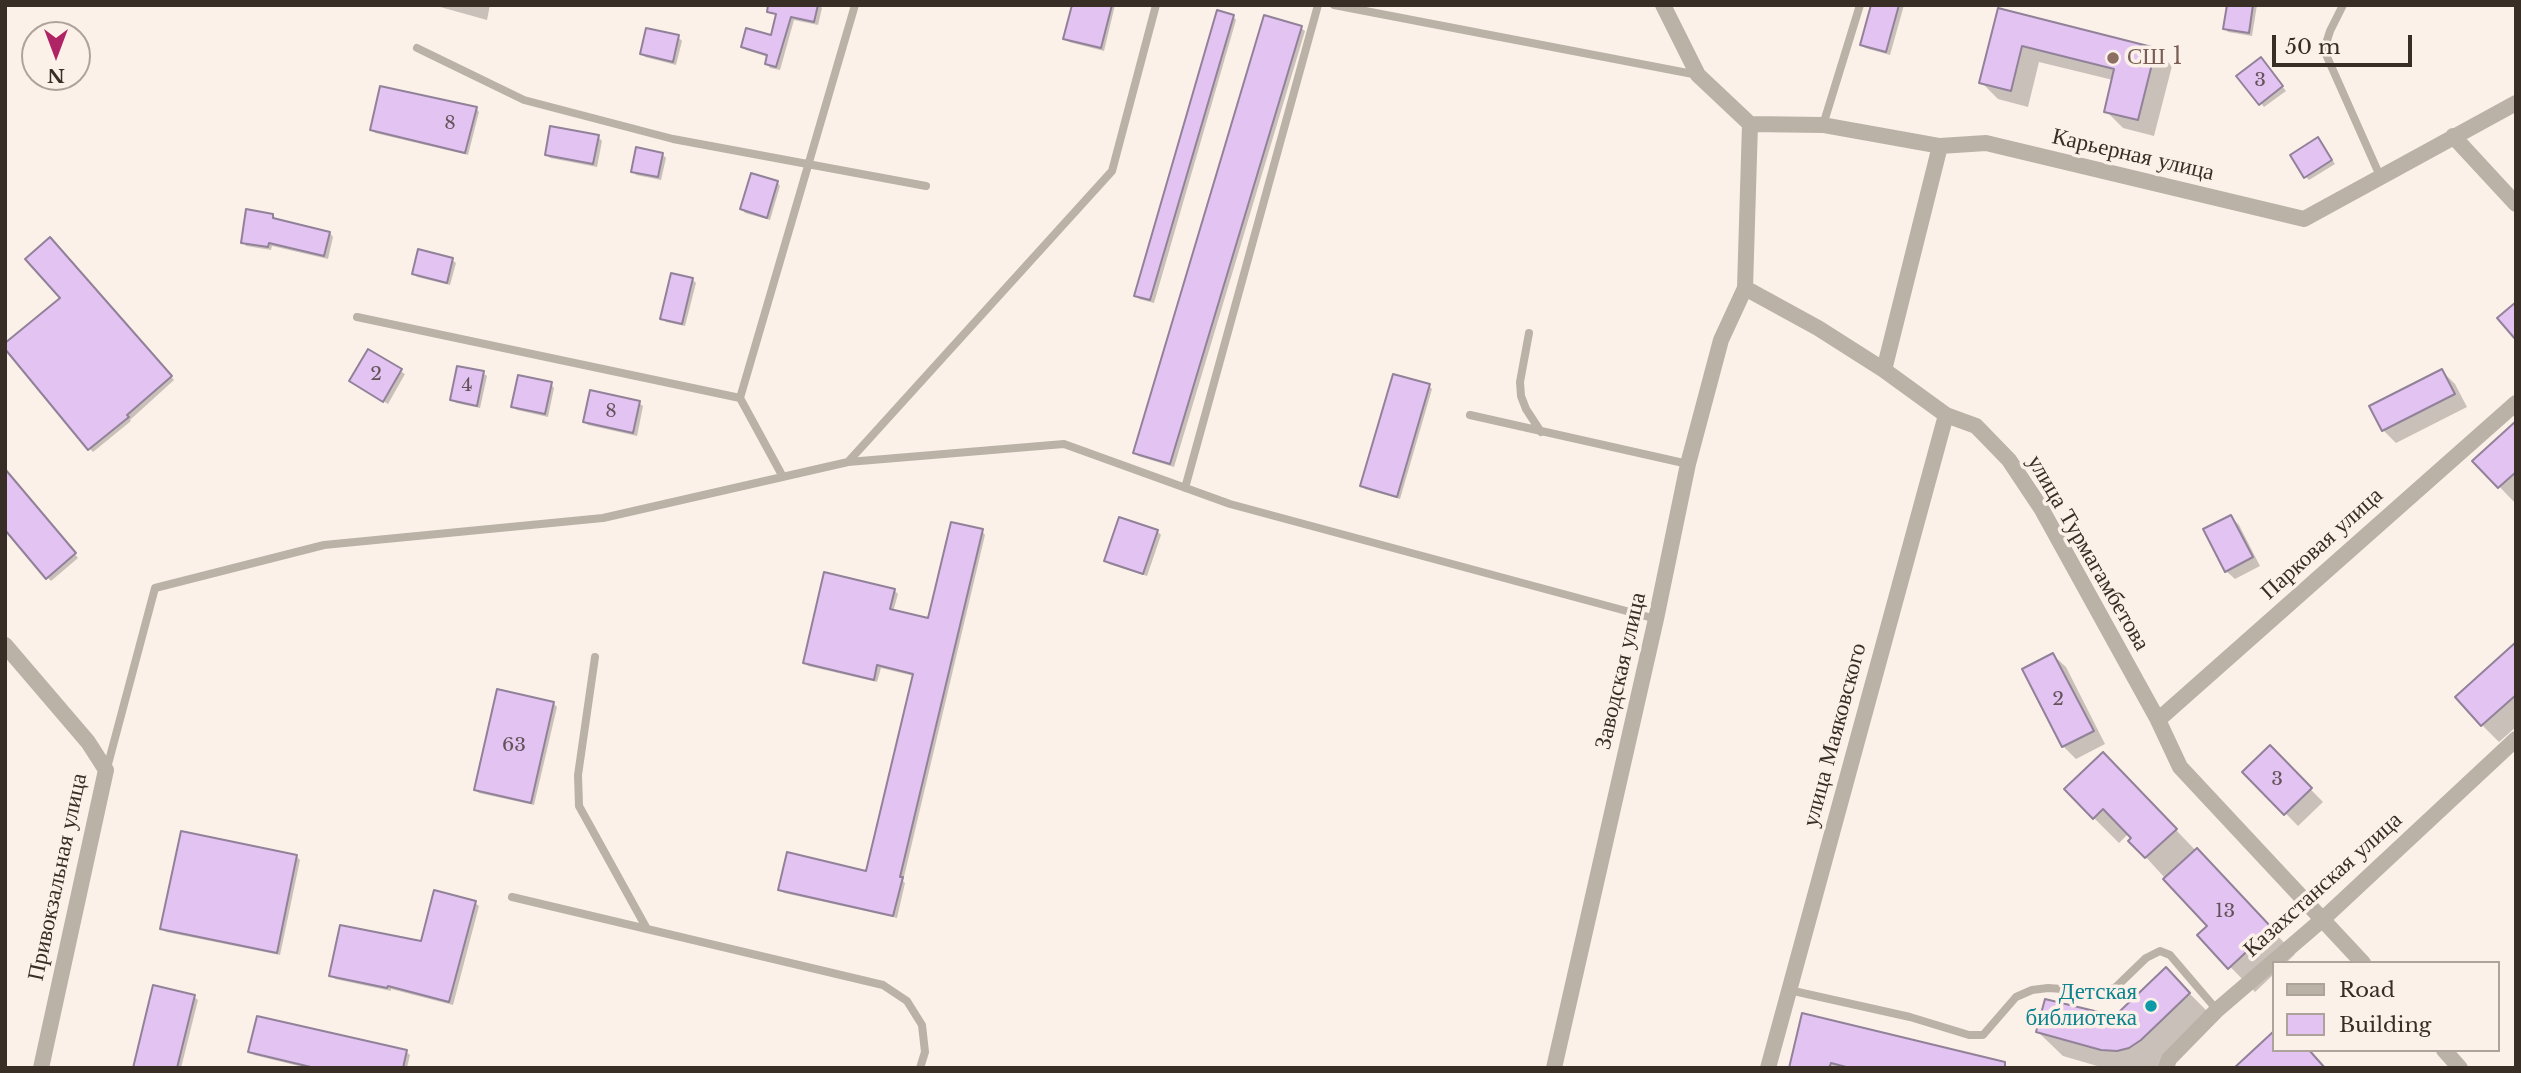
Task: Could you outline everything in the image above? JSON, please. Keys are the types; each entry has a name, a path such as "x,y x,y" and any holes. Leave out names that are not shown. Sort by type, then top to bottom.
{"street":[{"path":"1663,5 1698,75 1751,124 1745,288"},
{"name":"Карьерная улица","path":"1751,124 1823,125 1940,146 1986,143 2304,219 2516,103"},
{"path":"2453,136 2516,204"},
{"path":"1884,370 1940,146"},
{"name":"улица Турмагамбетова","path":"1745,288 1818,328 1884,370 1946,415 1976,426 2009,460 2041,508 2158,720 2180,767 2361,961"},
{"name":"Заводская улица","path":"1554,1068 1656,619 1688,464 1721,340 1745,288"},
{"name":"Парковая улица","path":"2158,720 2516,403"},
{"name":"улица Маяковского","path":"1768,1068 1946,415"},
{"name":"Привокзальная улица","path":"5,645 88,742 106,771 41,1068"},
{"name":"Казахстанская улица","path":"2274,961 2323,919 2516,739"},
{"name":"Казахстанская улица","path":"2166,1068 2169,1059 2217,1010 2272,963"},
{"path":"2446,1052 2460,1068"}],"lane":[{"path":"783,477 740,398 855,5"},
{"path":"848,462 1112,171 1156,5"},
{"path":"1185,488 1318,5"},
{"path":"1334,5 1698,75"},
{"path":"1823,125 1860,5"},
{"path":"2343,5 2324,50 2380,176"},
{"path":"417,48 524,100 673,139 926,187"},
{"path":"357,317 740,398"},
{"path":"1529,333 1520,382 1521,396 1526,410 1541,432"},
{"path":"1470,415 1688,464"},
{"path":"106,771 155,588 324,545 603,518 848,462 1064,444 1230,504 1656,619"},
{"path":"594,657 578,775 579,806 647,929"},
{"path":"512,897 883,985 906,1001 922,1025 925,1052 920,1068"},
{"path":"1789,990 1910,1017 1969,1035 1983,1035 2016,997 2032,990 2048,988 2105,992 2128,978 2146,958 2160,951 2170,955 2217,1010"}],"building":[{"path":"768,5 818,5 814,22 791,17 776,67 765,64 767,55 741,47 746,28 771,35 776,14 767,12"},
{"path":"1072,5 1112,5 1101,48 1063,39"},
{"path":"1871,5 1899,5 1886,52 1860,45"},
{"path":"2227,5 2253,5 2249,33 2223,29"},
{"name":"СШ 1","path":"1998,8 2156,48 2138,120 2104,112 2114,69 2022,46 2011,91 1979,83"},
{"path":"1217,10 1234,15 1150,300 1134,296"},
{"path":"1264,15 1302,26 1170,464 1133,453"},
{"path":"646,28 679,35 673,62 640,54"},
{"path":"2261,57 2283,86 2259,105 2236,76"},
{"path":"380,86 477,107 465,153 370,130"},
{"path":"550,126 599,135 593,164 545,155"},
{"path":"2318,137 2332,160 2304,178 2290,155"},
{"path":"636,147 663,153 658,177 631,172"},
{"path":"751,173 778,181 767,218 740,209"},
{"path":"246,209 273,214 273,218 330,232 324,256 269,243 268,247 241,243"},
{"path":"50,237 172,376 127,415 129,417 88,450 5,349 5,343 60,298 25,259"},
{"path":"418,249 453,258 447,283 412,274"},
{"path":"671,273 693,278 682,324 660,319"},
{"path":"2516,302 2516,340 2497,318"},
{"path":"368,349 402,369 383,402 349,381"},
{"path":"457,366 484,371 477,406 450,400"},
{"path":"2442,369 2455,394 2382,431 2369,406"},
{"path":"1393,374 1430,384 1397,497 1360,486"},
{"path":"518,375 552,382 545,414 511,407"},
{"path":"590,390 640,401 633,433 583,422"},
{"path":"2516,421 2516,472 2498,488 2472,461"},
{"path":"5,469 76,553 46,579 5,530"},
{"path":"2231,515 2253,557 2225,572 2203,529"},
{"path":"1119,517 1158,530 1143,574 1104,561"},
{"path":"951,522 983,529 893,916 778,890 787,852 866,871 913,674 877,665 874,680 803,663 824,572 895,589 890,609 928,618"},
{"path":"2516,642 2516,695 2481,726 2455,697"},
{"path":"2053,653 2094,731 2062,747 2022,669"},
{"path":"497,689 554,702 531,803 474,790"},
{"path":"2270,745 2312,788 2284,815 2242,772"},
{"path":"2103,752 2177,829 2145,858 2128,841 2131,838 2103,809 2093,819 2064,789"},
{"path":"181,831 297,855 277,953 160,929"},
{"path":"2197,848 2272,928 2228,969 2197,935 2207,926 2163,879"},
{"path":"434,890 476,901 449,1002 388,986 387,988 329,976 340,925 421,941"},
{"name":"Детская библиотека","path":"2166,967 2190,993 2129,1048 2117,1051 2101,1050 2036,1032 2045,999 2107,1014 2119,1012"},
{"path":"153,985 195,995 177,1068 133,1068"},
{"path":"1802,1013 2005,1062 2005,1068 1850,1068 1831,1063 1829,1068 1789,1068"},
{"path":"257,1016 407,1050 403,1068 315,1068 248,1052"},
{"path":"2272,1033 2272,1052 2311,1052 2325,1068 2234,1068"}],"place":[{"name":"СШ 1","path":"2113,58"},
{"name":"Детская библиотека","path":"2151,1006"}]}
